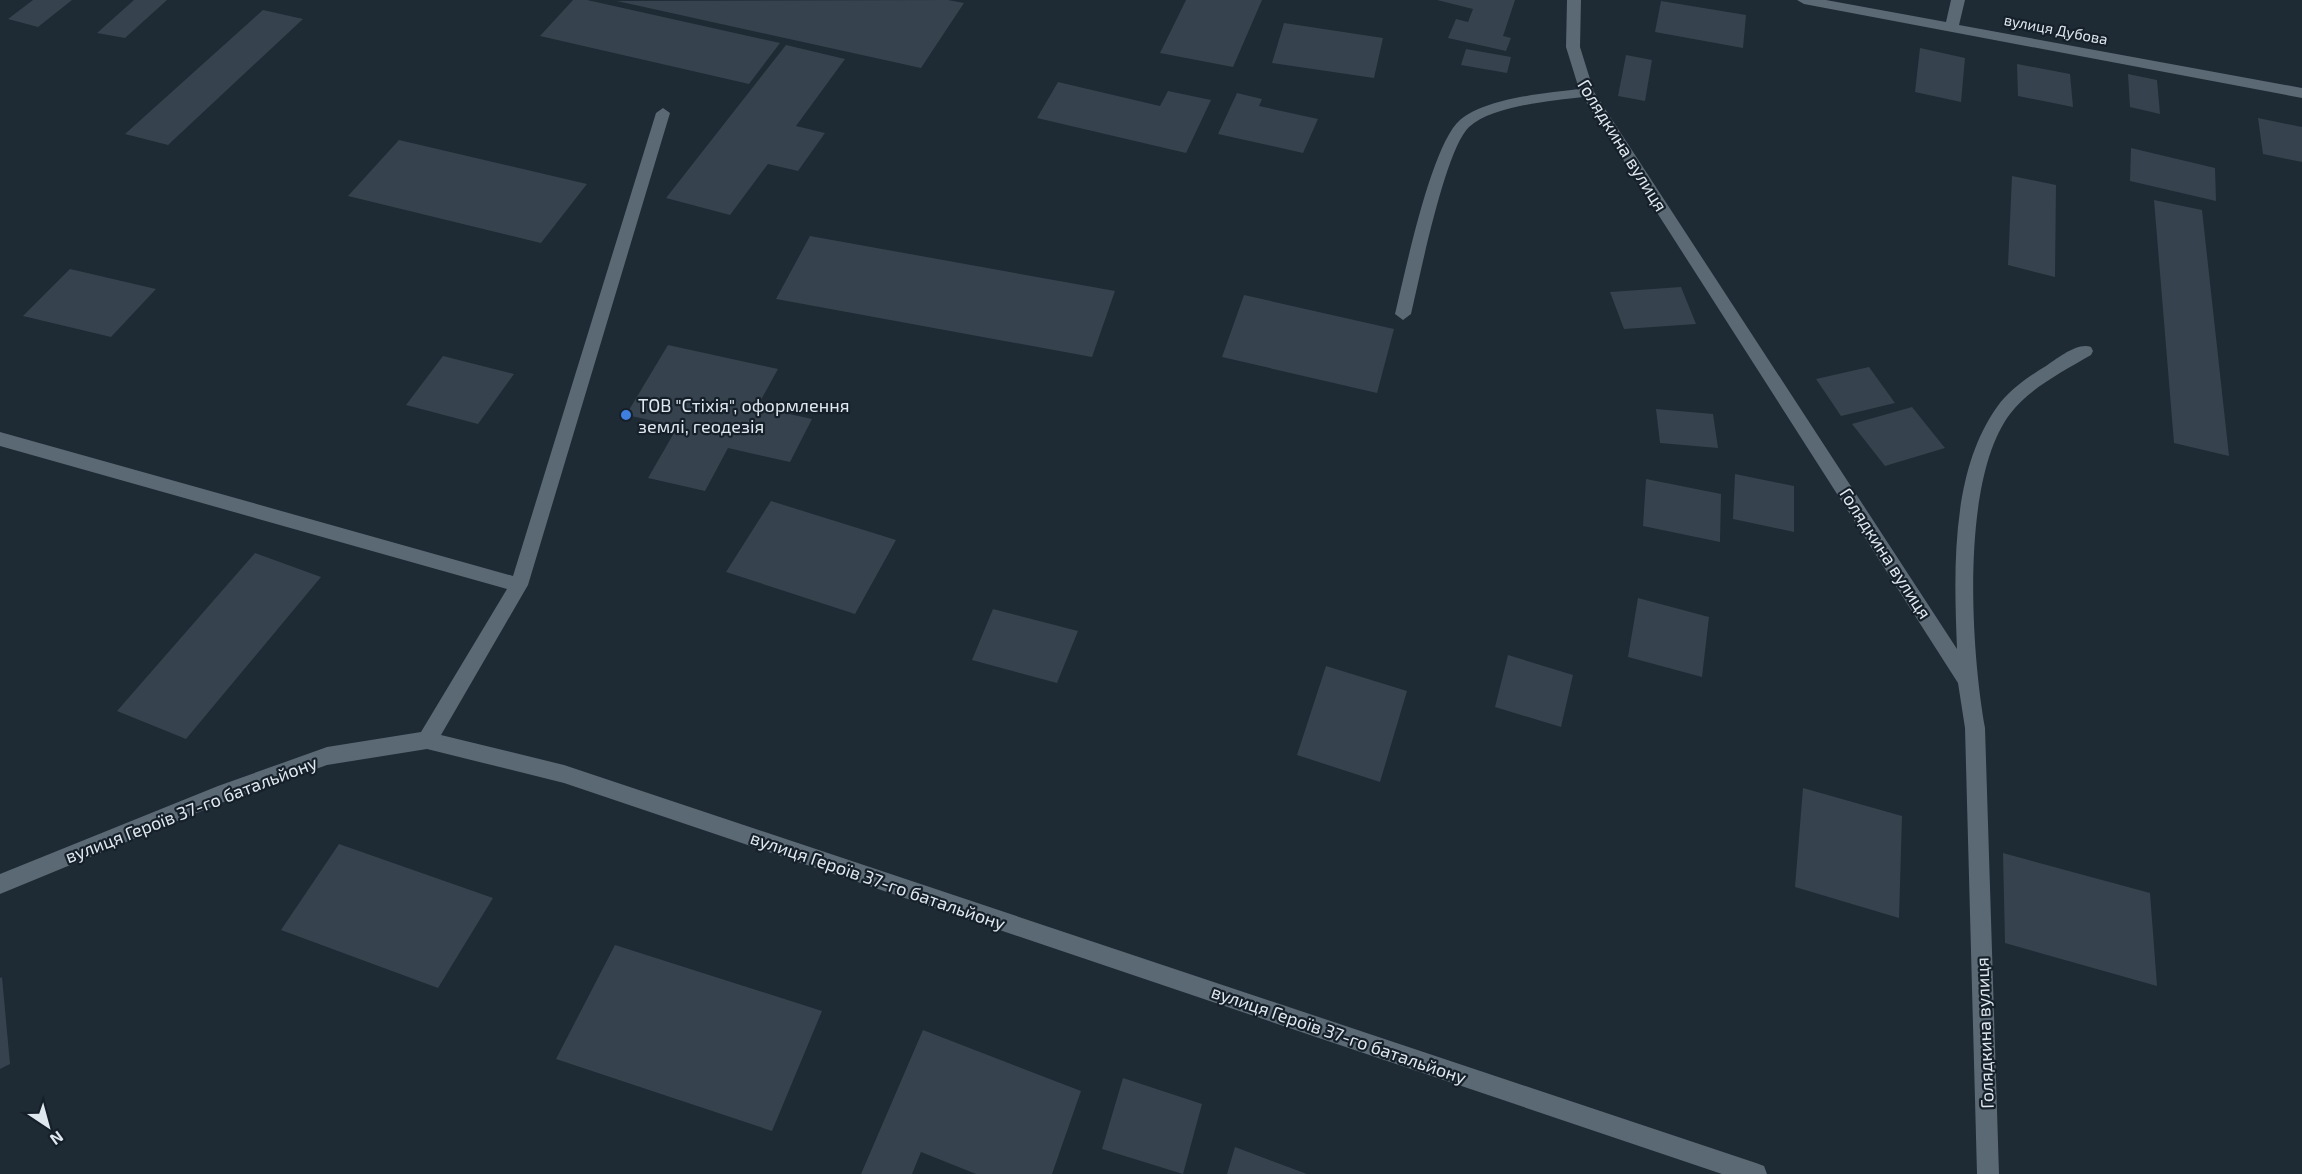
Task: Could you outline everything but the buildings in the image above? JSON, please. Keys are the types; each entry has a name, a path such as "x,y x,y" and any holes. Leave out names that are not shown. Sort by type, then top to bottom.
{"street":[{"name":"Голядкина вулиця","path":"1574,0 1570,35 1574,64 1587,92 1967,681 1975,728 1988,1174"},
{"name":"вулиця Дубова","path":"1804,0 2302,93"},
{"path":"1952,26 1958,0"},
{"path":"1403,314 1446,156 1463,124 1500,108 1587,92"},
{"path":"427,740 519,585 663,112"},
{"path":"1967,681 1964,544 1973,483 1991,435 2004,410 2037,380 2085,351"},
{"path":"0,439 519,585"},
{"name":"вулиця Героїв 37-го батальйону","path":"0,885 218,795 327,756 427,740 564,774 1756,1174"}],"place":[{"name":"ТОВ \"Стіхія\", оформлення землі, геодезія","path":"626,415"}]}
